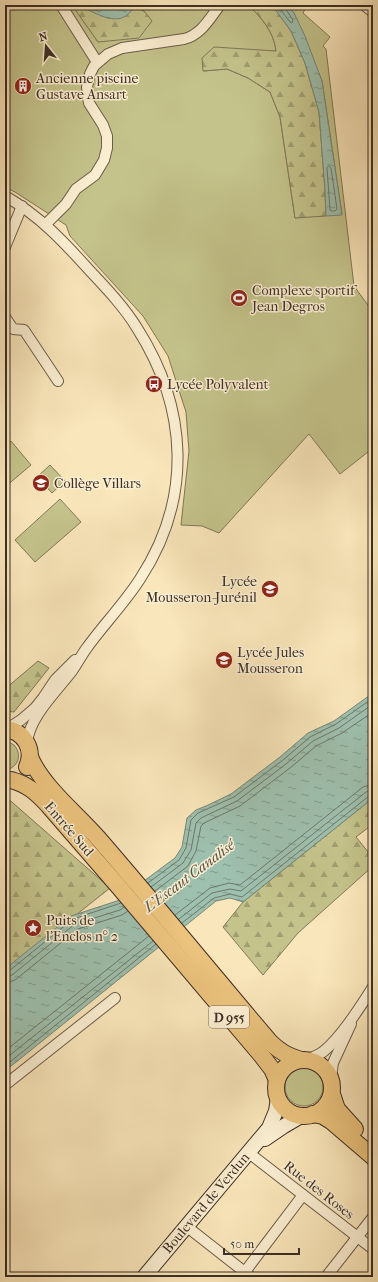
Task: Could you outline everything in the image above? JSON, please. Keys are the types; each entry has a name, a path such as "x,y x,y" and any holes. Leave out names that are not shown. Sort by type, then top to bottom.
{"main road":[{"path":"6,729 20,734 29,750 28,764 24,771 18,776 8,780"},
{"name":"Entrée Sud","path":"29,750 36,769 48,785 88,827 126,871 184,952"},
{"name":"Entrée Sud","path":"8,780 25,784 37,794 119,887 184,952"},
{"name":"D 955","path":"184,952 274,1047 285,1054 304,1060"},
{"name":"D 955","path":"184,952 265,1060 277,1080"},
{"path":"307,1115 321,1111 327,1105 332,1094 333,1087 331,1077 322,1065 315,1061 304,1060 293,1062 286,1066 280,1073 277,1080 276,1091 278,1098 286,1109 293,1114 307,1115 323,1116 331,1120 373,1158"},
{"path":"332,1094 339,1112 373,1148"}],"street":[{"path":"61,5 97,62"},
{"path":"46,224 62,209 76,189 95,175 104,160 107,148 107,136 100,119 89,103 87,93 90,74 97,62 112,52 122,48 184,39 193,36 205,25 220,5"},
{"path":"364,5 373,12"},
{"path":"5,196 22,206 46,224 117,301 136,327 148,346 168,390 178,448 174,496 168,520 158,546 134,588 86,649 72,671 34,722 29,732 29,750"},
{"path":"5,247 22,206"},
{"path":"5,317 13,329 24,330 58,381"},
{"path":"6,729 22,720 35,708 58,675 86,649"},
{"path":"304,1060 324,1051 354,1015 373,987"},
{"path":"5,1085 115,998"},
{"path":"331,1077 333,1063 345,1040 354,1015"},
{"name":"Boulevard de Verdun","path":"144,1277 273,1122 278,1098"},
{"name":"Boulevard de Verdun","path":"251,1150 276,1130 307,1115"},
{"name":"Rue des Roses","path":"251,1150 303,1195 373,1249"},
{"path":"186,1226 246,1275 303,1195"},
{"path":"326,1277 373,1217"}],"green space":[{"path":"5,5 78,5 74,7 98,42 145,12 135,6 136,5 248,5 258,15 270,32 276,51 252,50 204,71 227,69 248,78 270,92 280,117 295,218 342,214 322,81 294,13 287,5 307,5 303,13 330,37 323,46 326,49 354,286 373,312 373,448 340,474 309,434 219,533 202,526 181,525 189,451 186,412 168,356 143,316 70,236 66,225 5,187"},
{"path":"78,5 108,18 126,16 135,6 145,12 152,21 139,38 98,42 74,8"},
{"path":"98,5 126,5 121,9"},
{"path":"248,5 272,5 291,31 305,63 319,112 326,216 295,218 280,117 270,92 248,78 227,69 203,71 202,58 214,47 276,51 270,32 258,15"},
{"path":"11,441 31,465 5,487 5,447"},
{"path":"50,465 65,481 52,493 37,477"},
{"path":"60,499 81,522 35,562 15,540"},
{"path":"38,661 49,668 14,712 5,711 5,689"},
{"path":"5,740 14,745 17,749 19,757 13,767 5,770"},
{"path":"5,796 110,888 5,971"},
{"path":"373,798 373,824 356,837 373,858 373,866 298,933 263,975 223,927 243,902"},
{"path":"304,1068 314,1071 320,1077 323,1087 320,1097 314,1103 304,1106 294,1103 288,1097 285,1087 288,1077 294,1071"}],"water":[{"path":"78,5 95,5 121,9 126,5 136,5 130,13 122,18 116,19 96,14"},
{"path":"272,5 287,5 294,13 305,36 322,81 342,215 326,216 319,112 305,63 291,31"},
{"name":"L'Escaut Canalisé","path":"373,693 373,798 243,902 230,898 216,901 5,1071 5,969 71,916 117,901 175,858 182,847 187,818 196,810 231,794 280,757 308,733 334,721"}],"place":[{"name":"Ancienne piscine Gustave Ansart","path":"23,86"},
{"name":"Complexe sportif Jean Degros","path":"239,298"},
{"name":"Lycée Polyvalent","path":"154,384"},
{"name":"Collège Villars","path":"41,483"},
{"name":"Lycée Mousseron-Jurénil","path":"270,589"},
{"name":"Lycée Jules Mousseron","path":"224,660"},
{"name":"Puits de l'Enclos n° 2","path":"33,928"}]}
